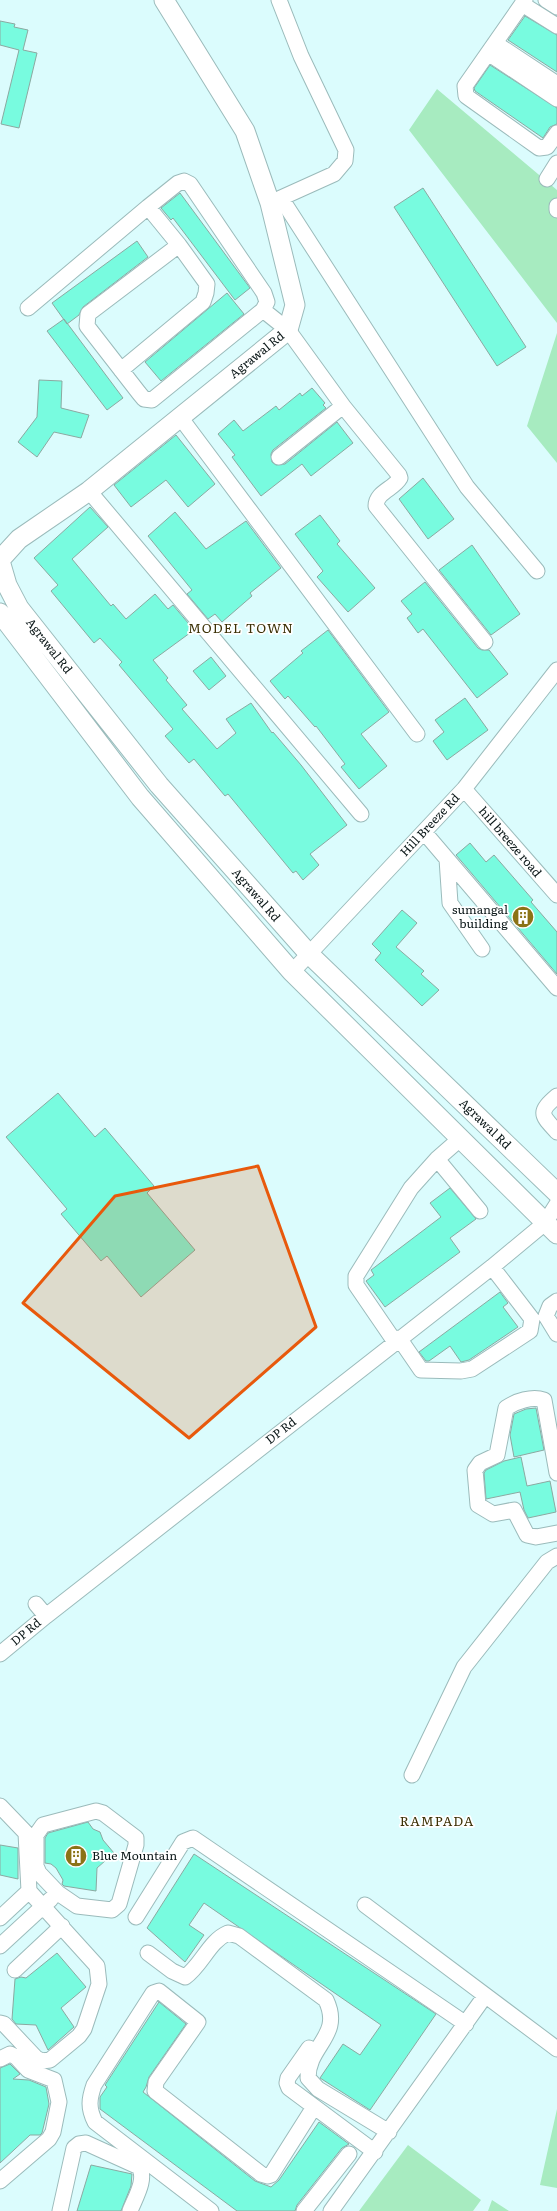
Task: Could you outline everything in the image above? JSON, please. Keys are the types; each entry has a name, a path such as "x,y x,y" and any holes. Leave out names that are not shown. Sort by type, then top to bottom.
{"street":[{"name":"Agrawal Rd","path":"164,0 245,131 275,200 295,305 288,330 89,491 18,539 0,561 6,585 19,608 159,785 309,954 557,1193"},
{"path":"279,0 301,56 346,150 345,161 334,174 275,200 467,487 537,571"},
{"path":"546,0 557,7"},
{"path":"557,26 524,2 465,86 466,96 539,148 547,147 557,133"},
{"path":"491,48 557,84"},
{"path":"491,48 557,99"},
{"path":"28,308 178,183 184,181 190,184 264,293 267,302 263,310 152,400 144,399 87,326 88,314 179,245"},
{"path":"121,370 203,302 206,293 207,284 179,245 148,207"},
{"path":"263,310 288,330 343,406 399,475 400,478 398,483 379,497 376,506 485,642"},
{"path":"279,457 343,406"},
{"path":"180,417 417,734"},
{"path":"89,491 166,580 361,814"},
{"name":"Agrawal Rd","path":"0,614 140,797 292,972 461,1138 551,1229"},
{"name":"Hill Breeze Rd","path":"292,972 464,789 557,670"},
{"name":"hill breeze road","path":"464,789 557,894"},
{"path":"424,832 557,988"},
{"path":"447,859 450,903 482,949"},
{"path":"557,1096 544,1108 543,1112 544,1117 557,1132"},
{"path":"461,1138 437,1159 411,1188 356,1276 356,1285 421,1370 461,1371 472,1369 483,1364 530,1331 532,1319 492,1267"},
{"path":"437,1159 480,1211"},
{"name":"DP Rd","path":"0,1654 41,1610 492,1267 551,1229 557,1204"},
{"path":"557,1301 550,1306 546,1316 557,1334"},
{"path":"557,1473 544,1400 538,1398 514,1402 506,1408 497,1455 480,1462 475,1470 478,1505 493,1514 514,1510 527,1535 536,1537 557,1533"},
{"path":"412,1775 464,1667 547,1562 557,1556"},
{"path":"0,1806 26,1833 29,1891 62,1926 96,1966 99,1984 84,2029 79,2036 50,2060 42,2061 36,2058 4,2024 0,2023"},
{"path":"96,1811 103,1813 136,1838 119,1904 116,1908 112,1910 83,1907 58,1893 39,1873 36,1866 36,1835 43,1825 96,1811"},
{"path":"136,1917 183,1842 194,1838 466,2024"},
{"path":"0,1918 29,1891"},
{"path":"0,1946 58,1893"},
{"path":"365,1905 557,2049"},
{"path":"15,1970 62,1926"},
{"path":"148,1953 172,1971 185,1977 193,1971 220,1936 228,1933 239,1936 326,2000 331,2010 332,2023 308,2067 308,2078 318,2089 389,2132"},
{"path":"211,2211 95,2122 89,2110 90,2097 94,2085 156,1991 159,1991 198,2022 156,2082 155,2091 261,2174 268,2176 271,2175 314,2107"},
{"path":"331,2211 375,2152 485,1996"},
{"path":"317,2036 287,2083 289,2088 375,2152"},
{"path":"0,2059 10,2054 16,2057 28,2070 54,2080 59,2102 53,2132 49,2139 0,2181"},
{"path":"60,2211 74,2148 79,2144 86,2143 139,2167 142,2172 142,2178 130,2211"},
{"path":"304,2211 349,2154"},
{"path":"195,2199 209,2201 222,2211"}],"highlighted area":[{"path":"258,1166 316,1327 189,1438 23,1303 115,1196"}],"green space":[{"path":"437,89 557,190 557,323 409,130"},
{"path":"557,333 557,463 527,426"},
{"path":"557,2109 557,2188 540,2185"},
{"path":"408,2145 481,2200 473,2211 359,2211"},
{"path":"492,2200 509,2211 488,2211"}],"building":[{"path":"525,16 557,35 557,72 508,40"},
{"path":"0,21 15,24 14,27 28,30 23,50 37,53 19,128 1,124 19,50 0,45"},
{"path":"490,65 557,108 557,124 550,127 543,138 475,91 474,88"},
{"path":"423,188 526,347 497,366 394,207"},
{"path":"180,193 250,288 235,300 173,218 171,220 161,208"},
{"path":"137,241 148,257 83,307 79,315 67,324 52,303"},
{"path":"227,293 244,314 161,381 145,362"},
{"path":"64,319 123,398 107,410 47,331"},
{"path":"39,380 62,381 61,408 89,415 81,438 54,432 37,457 18,442 37,417"},
{"path":"312,388 325,403 323,405 326,408 273,450 271,454 272,462 276,465 285,464 337,422 353,443 311,476 302,464 261,496 232,457 235,455 218,434 234,420 243,431 276,406 279,410 300,393 302,396"},
{"path":"176,435 215,484 188,507 166,480 131,507 114,485"},
{"path":"423,478 454,519 428,539 399,499"},
{"path":"90,507 108,527 72,559 111,606 113,604 126,619 155,594 168,609 173,605 194,630 153,660 168,678 166,680 187,705 182,709 217,749 236,733 226,719 251,703 272,733 273,732 301,765 347,825 310,854 319,865 303,880 296,871 293,873 228,794 225,796 194,759 189,763 165,736 173,729 119,665 122,662 100,638 94,643 51,591 58,585 34,558"},
{"path":"175,512 206,549 246,521 281,568 250,593 252,596 222,622 215,614 208,619 187,594 192,590 148,536"},
{"path":"320,515 340,541 337,544 375,588 348,612 317,577 323,571 295,534"},
{"path":"472,545 520,614 491,635 439,570"},
{"path":"425,582 478,648 482,650 489,650 508,674 477,698 423,629 418,633 407,618 412,614 401,601"},
{"path":"328,630 389,712 361,734 387,766 359,789 341,767 345,764 316,726 315,727 288,696 285,699 270,681 303,653 301,651"},
{"path":"211,657 226,676 209,690 193,671"},
{"path":"465,698 488,730 447,760 433,741 444,732 435,720"},
{"name":"sumangal building","path":"470,843 486,862 494,855 533,900 531,902 557,932 557,974 456,855"},
{"path":"402,910 417,923 396,947 424,971 421,974 439,990 422,1006 375,960 381,953 372,944"},
{"path":"58,1093 95,1137 105,1128 154,1186 147,1193 195,1250 141,1297 107,1256 101,1261 61,1214 67,1209 6,1137"},
{"path":"450,1188 476,1219 450,1238 460,1252 385,1307 366,1281 374,1275 371,1270 441,1217 430,1203"},
{"path":"500,1292 508,1303 503,1307 518,1327 469,1360 461,1362 450,1346 429,1361 426,1361 419,1352"},
{"path":"536,1408 544,1450 514,1457 510,1435 514,1414 526,1409"},
{"path":"521,1457 527,1486 550,1481 556,1512 528,1518 524,1510 520,1492 486,1499 484,1473 486,1470 504,1461"},
{"name":"Blue Mountain","path":"88,1822 93,1829 100,1832 103,1840 114,1853 97,1868 96,1891 64,1886 62,1884 63,1880 56,1868 51,1864 45,1863 45,1838 48,1833"},
{"path":"0,1845 18,1848 18,1879 0,1875"},
{"path":"194,1854 436,2014 370,2110 320,2078 343,2044 360,2055 381,2025 204,1903 189,1925 204,1935 185,1962 147,1928"},
{"path":"57,1953 86,1987 61,2008 74,2027 48,2050 36,2025 16,2024 12,2019 15,1979 21,1977 26,1978"},
{"path":"159,2002 186,2024 149,2077 143,2092 255,2181 271,2187 279,2180 319,2122 349,2144 342,2148 297,2205 295,2211 237,2211 100,2109 100,2097 107,2087 105,2085"},
{"path":"10,2064 20,2074 13,2079 29,2080 46,2087 49,2104 42,2133 40,2135 30,2135 0,2163 0,2068"},
{"path":"91,2165 132,2174 131,2186 121,2211 77,2211"}],"place":[{"name":"sumangal building","path":"523,917"},
{"name":"Blue Mountain","path":"76,1856"}],"district":[{"name":"MODEL TOWN","path":"241,628"},
{"name":"RAMPADA","path":"437,1821"}]}
